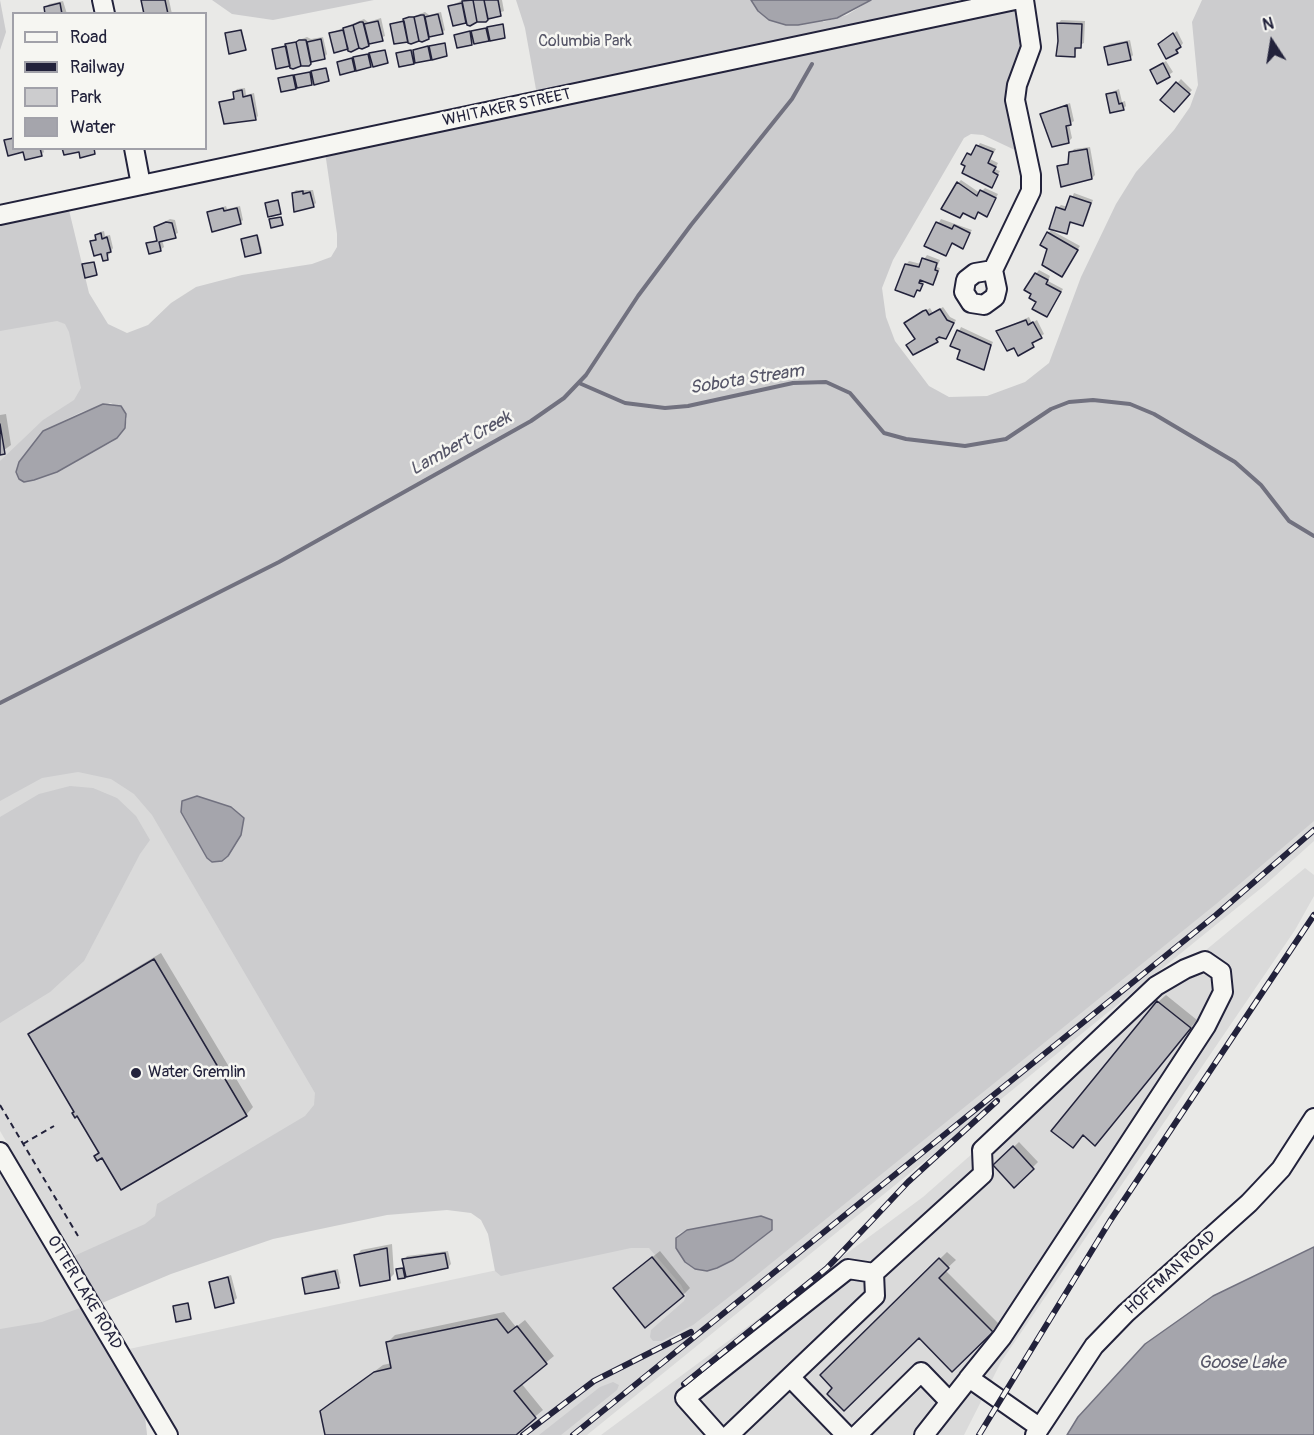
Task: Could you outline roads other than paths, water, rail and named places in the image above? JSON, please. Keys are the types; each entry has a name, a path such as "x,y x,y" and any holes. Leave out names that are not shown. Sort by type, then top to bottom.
{"street":[{"name":"WHITAKER STREET","path":"0,215 1015,0"},
{"path":"993,270 1031,191 1031,175 1015,100 1017,85 1031,47 1024,0"},
{"path":"134,150 141,185"},
{"path":"874,1273 983,1174 982,1150 1155,986 1205,961 1221,972 1223,992 1206,1026 1002,1337 924,1435"},
{"name":"HOFFMAN ROAD","path":"1037,1431 1094,1346 1126,1313 1249,1203 1281,1169 1314,1118"},
{"name":"OTTER LAKE ROAD","path":"0,1152 168,1435"},
{"path":"718,1435 685,1398 848,1269 874,1273"},
{"path":"729,1435 875,1296 874,1273"},
{"path":"857,1435 921,1372 950,1402"},
{"path":"790,1377 846,1435"},
{"path":"968,1379 1037,1431"}],"water":[{"path":"751,0 871,0 837,18 786,25 769,20 758,11"},
{"path":"103,404 121,406 126,414 125,428 117,438 57,472 24,482 19,479 16,472 19,462 43,431"},
{"path":"197,796 231,807 244,818 241,835 228,856 222,861 212,862 207,858 181,812 182,801"},
{"path":"761,1216 772,1220 772,1230 733,1260 717,1268 707,1271 695,1269 685,1262 676,1248 676,1238 687,1230"},
{"name":"Goose Lake","path":"1314,1247 1314,1435 1067,1435 1078,1417 1145,1344 1213,1296"}],"waterway":[{"name":"Lambert Creek","path":"0,703 279,562 531,421 564,398 586,375 638,296 691,225 792,99 812,64"},
{"name":"Sobota Stream","path":"579,383 625,403 665,408 688,406 793,383 826,382 850,393 884,433 906,439 965,446 1006,439 1051,409 1069,402 1093,400 1130,404 1154,414 1235,462 1261,485 1289,521 1314,536"}],"railway":[{"path":"573,1435 1216,915 1314,830"},
{"path":"979,1435 1110,1221 1314,915"},
{"path":"684,1384 827,1268 908,1182 997,1101"},
{"path":"523,1435 594,1381 691,1332"}],"place":[{"name":"Water Gremlin","path":"136,1073"}],"park label":[{"name":"Columbia Park","path":"585,42"}]}
